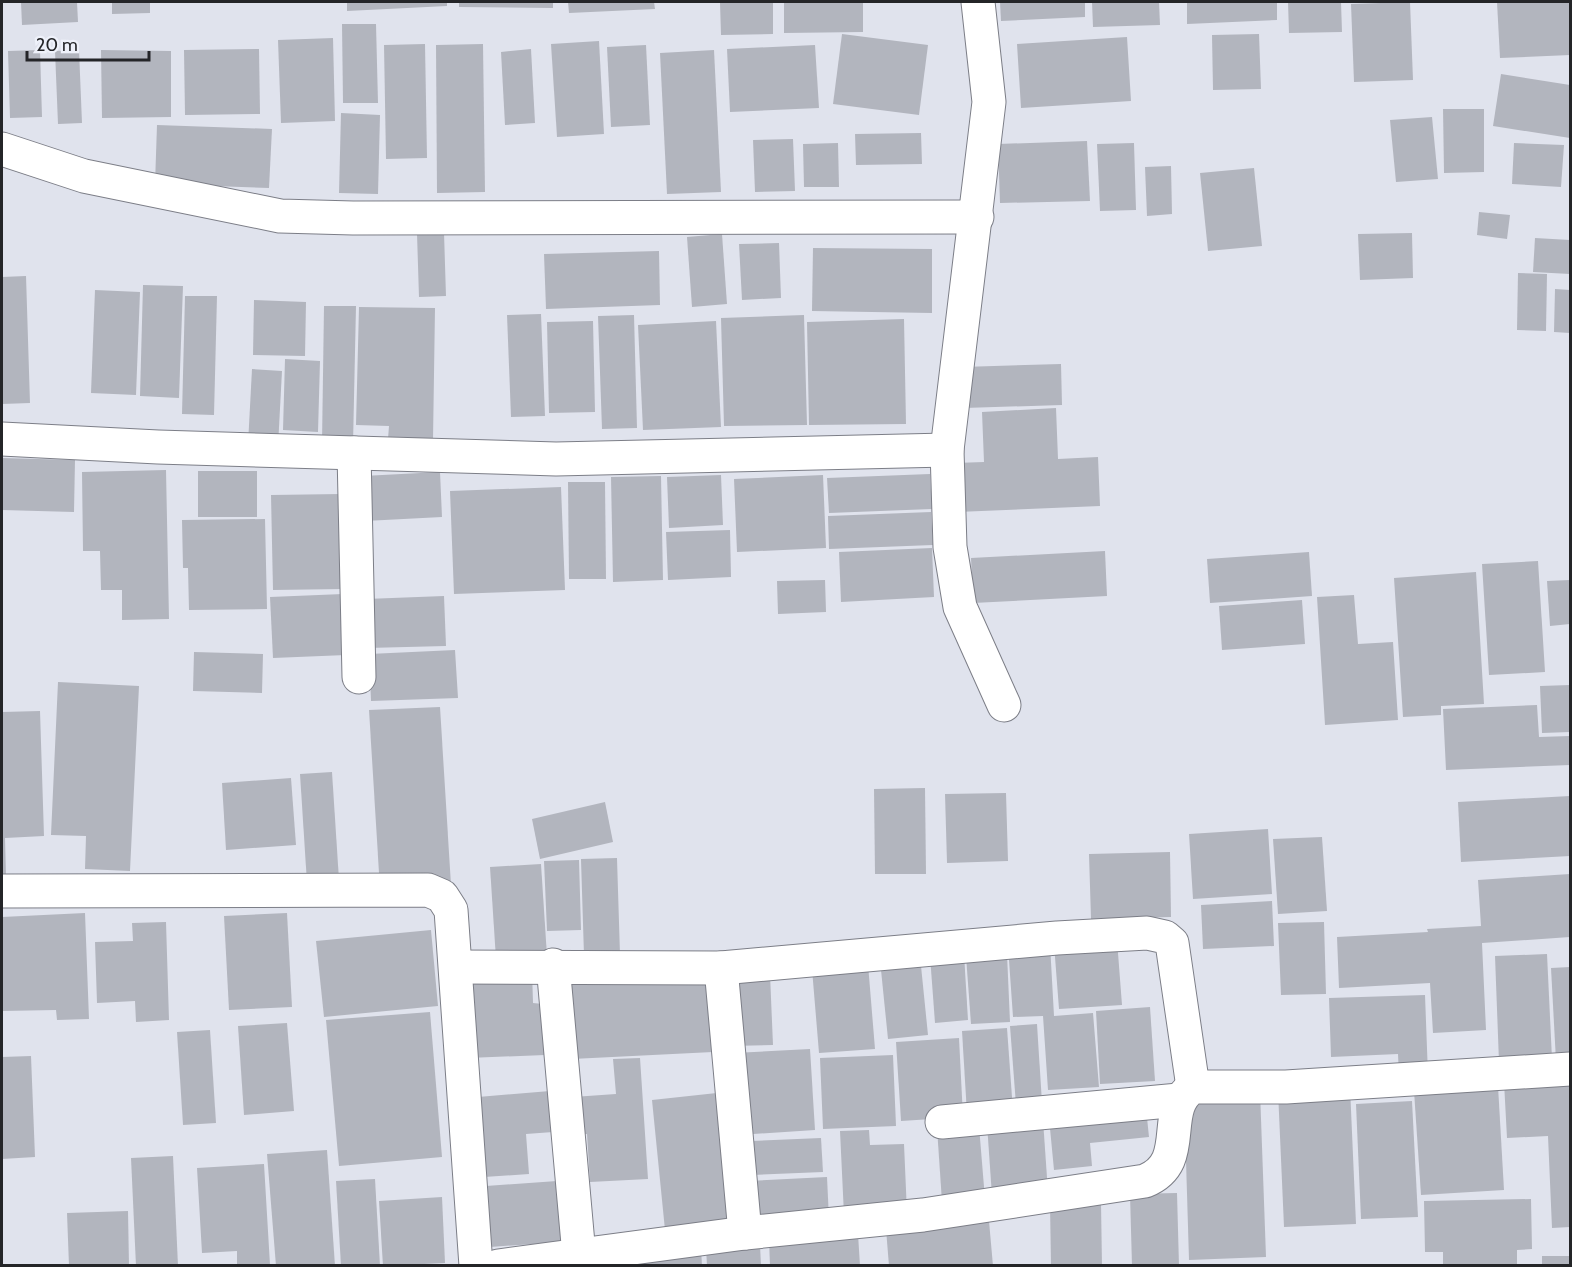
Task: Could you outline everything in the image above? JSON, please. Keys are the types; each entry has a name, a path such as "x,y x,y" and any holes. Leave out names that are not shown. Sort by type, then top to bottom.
{"street":[{"path":"978,2 989,102 977,217 947,450 950,547 960,607 1004,705"},
{"path":"2,149 84,176 280,216 353,218 977,217"},
{"path":"2,439 556,459 947,450"},
{"path":"354,453 359,677"},
{"path":"2,891 428,890 442,896 451,910 457,967 476,1266"},
{"path":"457,967 553,965 721,968 1057,938 1147,933 1165,937 1172,943 1186,1093 1167,1168 1156,1177 1145,1181 923,1215 745,1233 498,1266"},
{"path":"553,965 579,1255"},
{"path":"721,968 745,1233"},
{"path":"942,1122 1186,1093 1570,1069"}],"building":[{"path":"21,2 77,2 78,22 22,25"},
{"path":"112,2 150,2 150,13 112,14"},
{"path":"347,2 447,2 447,6 347,11"},
{"path":"459,2 553,2 553,8 459,7"},
{"path":"568,2 654,2 655,9 569,13"},
{"path":"720,2 773,2 773,34 721,35"},
{"path":"784,2 863,2 863,32 784,33"},
{"path":"1000,2 1085,2 1085,17 1001,21"},
{"path":"1092,2 1159,2 1160,25 1093,27"},
{"path":"1187,2 1277,2 1277,20 1187,24"},
{"path":"1288,2 1341,2 1342,32 1289,33"},
{"path":"1410,2 1413,80 1354,82 1351,4"},
{"path":"1497,2 1570,2 1570,55 1500,58"},
{"path":"342,24 376,24 378,103 343,103"},
{"path":"842,34 928,45 919,115 833,104"},
{"path":"1259,34 1261,89 1213,90 1212,35"},
{"path":"1127,37 1131,101 1021,108 1017,44"},
{"path":"333,38 335,121 281,123 278,40"},
{"path":"599,41 604,134 557,137 551,44"},
{"path":"425,44 427,158 386,159 384,45"},
{"path":"483,44 485,192 437,193 436,45"},
{"path":"646,45 650,125 611,127 607,47"},
{"path":"815,45 819,108 730,112 727,49"},
{"path":"259,49 260,114 185,115 184,50"},
{"path":"531,49 535,123 505,125 501,52"},
{"path":"40,50 42,117 10,118 8,51"},
{"path":"79,50 82,123 58,124 55,51"},
{"path":"101,50 171,51 171,117 102,118"},
{"path":"714,50 721,192 667,194 660,53"},
{"path":"1501,74 1570,85 1570,138 1493,126"},
{"path":"1443,109 1484,109 1484,172 1444,173"},
{"path":"341,113 380,115 378,194 339,193"},
{"path":"1432,117 1438,179 1396,182 1390,120"},
{"path":"157,125 272,129 269,188 155,184"},
{"path":"921,133 922,164 856,165 855,134"},
{"path":"793,139 795,191 755,192 753,140"},
{"path":"1087,141 1090,201 1000,203 998,144"},
{"path":"838,143 839,187 804,187 803,144"},
{"path":"1134,143 1136,210 1100,211 1097,144"},
{"path":"1514,143 1564,145 1561,187 1512,184"},
{"path":"1171,166 1172,214 1147,216 1145,167"},
{"path":"1254,168 1262,246 1208,251 1200,173"},
{"path":"1479,212 1510,215 1507,239 1477,235"},
{"path":"444,233 446,296 419,297 417,234"},
{"path":"1412,233 1413,278 1360,280 1358,234"},
{"path":"722,234 727,304 692,307 687,237"},
{"path":"1535,238 1570,240 1570,274 1533,272"},
{"path":"779,243 781,298 742,300 739,244"},
{"path":"813,248 932,249 932,313 812,311"},
{"path":"659,251 660,305 546,309 544,254"},
{"path":"1518,273 1547,274 1546,331 1517,330"},
{"path":"26,276 30,403 2,404 2,277"},
{"path":"143,285 183,286 179,398 140,396"},
{"path":"1555,289 1570,290 1570,333 1554,332"},
{"path":"95,290 140,292 136,395 91,393"},
{"path":"185,296 217,296 214,415 182,414"},
{"path":"254,300 306,302 305,356 253,355"},
{"path":"324,306 356,306 353,444 322,443"},
{"path":"359,307 435,308 433,440 388,439 389,426 356,425"},
{"path":"541,314 545,416 511,417 507,315"},
{"path":"634,315 637,428 602,429 598,316"},
{"path":"804,315 807,425 724,426 721,318"},
{"path":"904,319 906,424 809,425 807,322"},
{"path":"593,321 595,412 549,413 547,322"},
{"path":"716,321 721,427 643,430 638,325"},
{"path":"285,359 320,361 318,432 283,430"},
{"path":"1061,364 1062,405 964,408 962,367"},
{"path":"252,369 282,371 278,446 248,444"},
{"path":"1056,408 1058,459 1098,457 1100,506 957,512 955,463 984,462 982,412"},
{"path":"2,458 75,460 74,512 2,510"},
{"path":"166,470 169,619 122,620 122,590 101,590 100,551 83,551 82,472"},
{"path":"198,471 257,471 257,517 198,517"},
{"path":"440,472 442,517 365,521 363,476"},
{"path":"930,474 932,509 829,513 827,478"},
{"path":"721,475 723,525 669,528 667,477"},
{"path":"823,475 826,548 737,552 734,479"},
{"path":"661,476 663,580 613,582 611,477"},
{"path":"568,482 605,482 606,579 569,579"},
{"path":"561,487 565,590 454,594 450,491"},
{"path":"341,494 343,589 273,590 271,495"},
{"path":"931,512 933,545 829,549 828,516"},
{"path":"265,519 267,609 189,610 188,568 183,568 182,520"},
{"path":"730,530 731,577 668,580 666,532"},
{"path":"932,548 934,597 841,602 839,552"},
{"path":"1105,551 1107,596 973,603 971,558"},
{"path":"1309,552 1312,596 1210,603 1207,559"},
{"path":"1538,561 1545,672 1489,675 1482,564"},
{"path":"1476,572 1484,704 1441,706 1441,715 1403,717 1394,578"},
{"path":"825,580 826,612 778,614 777,581"},
{"path":"1570,580 1570,624 1550,626 1547,581"},
{"path":"343,594 346,655 273,658 270,597"},
{"path":"1354,595 1358,644 1393,642 1398,720 1325,725 1317,597"},
{"path":"444,596 446,646 367,648 366,599"},
{"path":"1302,600 1305,644 1222,650 1219,606"},
{"path":"455,650 458,698 371,701 369,654"},
{"path":"194,652 263,654 262,693 193,691"},
{"path":"58,682 139,686 130,871 85,869 86,836 51,835"},
{"path":"1570,685 1570,732 1542,733 1540,686"},
{"path":"1537,705 1539,737 1570,736 1570,765 1446,770 1443,709"},
{"path":"440,707 451,885 380,889 369,710"},
{"path":"40,711 44,836 5,838 6,876 2,876 2,712"},
{"path":"332,772 339,880 307,883 300,774"},
{"path":"291,778 296,845 226,850 222,783"},
{"path":"925,788 926,874 875,874 874,789"},
{"path":"1006,793 1008,861 947,863 945,794"},
{"path":"1570,796 1570,856 1461,862 1458,802"},
{"path":"605,802 613,842 540,859 532,819"},
{"path":"1268,829 1272,894 1193,899 1189,834"},
{"path":"1322,837 1327,911 1278,914 1273,839"},
{"path":"1170,852 1171,917 1091,919 1089,854"},
{"path":"617,858 620,955 584,956 581,859"},
{"path":"579,860 581,930 547,931 544,861"},
{"path":"541,864 547,956 496,959 490,867"},
{"path":"1570,874 1570,937 1482,943 1486,1030 1433,1033 1430,983 1339,988 1337,937 1428,932 1427,929 1481,926 1478,880"},
{"path":"1272,901 1274,946 1203,949 1201,905"},
{"path":"85,913 89,1019 57,1020 56,1010 2,1011 2,917"},
{"path":"287,913 292,1007 229,1010 224,916"},
{"path":"166,922 169,1020 136,1022 135,1001 97,1003 95,942 133,941 132,923"},
{"path":"1324,922 1326,994 1281,995 1278,923"},
{"path":"431,930 438,1006 324,1017 316,941"},
{"path":"1117,940 1122,1005 1059,1009 1054,944"},
{"path":"1050,944 1054,1016 1093,1013 1099,1087 1048,1090 1043,1016 1013,1017 1008,946"},
{"path":"964,954 968,1020 935,1023 930,956"},
{"path":"1007,954 1010,1022 971,1024 966,956"},
{"path":"1547,954 1552,1059 1499,1062 1495,956"},
{"path":"920,956 928,1035 888,1039 880,960"},
{"path":"868,964 875,1049 819,1053 812,969"},
{"path":"1570,967 1570,1060 1556,1061 1551,968"},
{"path":"532,971 533,1003 543,1004 545,1055 468,1058 465,973"},
{"path":"770,974 773,1045 730,1046 727,975"},
{"path":"709,978 713,1052 572,1059 568,980"},
{"path":"1425,995 1428,1075 1399,1076 1398,1054 1331,1057 1329,998"},
{"path":"1150,1007 1155,1081 1100,1084 1096,1011"},
{"path":"430,1012 442,1157 339,1166 326,1020"},
{"path":"287,1023 294,1111 244,1115 238,1026"},
{"path":"1037,1024 1042,1103 1016,1105 1010,1026"},
{"path":"1007,1028 1013,1111 967,1114 962,1031"},
{"path":"210,1030 216,1123 183,1125 177,1032"},
{"path":"959,1038 963,1117 901,1121 896,1042"},
{"path":"810,1049 815,1130 739,1135 734,1053"},
{"path":"893,1055 896,1126 823,1129 820,1058"},
{"path":"31,1056 35,1157 2,1159 2,1057"},
{"path":"640,1058 648,1179 590,1182 587,1134 576,1135 573,1097 616,1094 613,1059"},
{"path":"1570,1079 1570,1227 1552,1228 1548,1136 1507,1138 1504,1082"},
{"path":"1498,1086 1504,1190 1421,1195 1414,1091"},
{"path":"1350,1087 1356,1224 1284,1227 1278,1091"},
{"path":"550,1091 553,1132 526,1134 529,1174 484,1177 478,1097"},
{"path":"1260,1091 1266,1257 1189,1260 1184,1094"},
{"path":"726,1092 739,1223 665,1230 652,1100"},
{"path":"1412,1101 1418,1217 1361,1219 1356,1104"},
{"path":"1146,1108 1149,1137 1090,1143 1092,1166 1054,1170 1049,1118"},
{"path":"1043,1120 1048,1192 992,1196 987,1124"},
{"path":"979,1126 985,1199 942,1202 937,1128"},
{"path":"869,1130 870,1145 904,1144 907,1213 844,1215 840,1131"},
{"path":"821,1138 823,1172 752,1175 751,1141"},
{"path":"327,1150 335,1266 276,1266 267,1154"},
{"path":"173,1156 178,1266 136,1266 131,1158"},
{"path":"264,1164 270,1265 237,1266 237,1251 202,1253 197,1168"},
{"path":"827,1177 829,1219 751,1222 749,1181"},
{"path":"375,1179 380,1266 341,1266 336,1181"},
{"path":"557,1181 562,1242 490,1247 486,1186"},
{"path":"1177,1193 1179,1266 1132,1266 1130,1194"},
{"path":"442,1197 445,1263 383,1266 379,1201"},
{"path":"1531,1199 1532,1249 1517,1250 1517,1266 1443,1266 1443,1252 1425,1252 1424,1201"},
{"path":"1101,1203 1102,1266 1051,1266 1050,1204"},
{"path":"128,1211 129,1266 69,1266 67,1213"},
{"path":"989,1221 993,1266 889,1266 886,1229"},
{"path":"858,1234 860,1266 770,1266 769,1239"},
{"path":"760,1245 761,1266 707,1266 706,1248"},
{"path":"701,1248 702,1266 618,1266"},
{"path":"1542,1256 1570,1256 1570,1266 1542,1266"}]}
